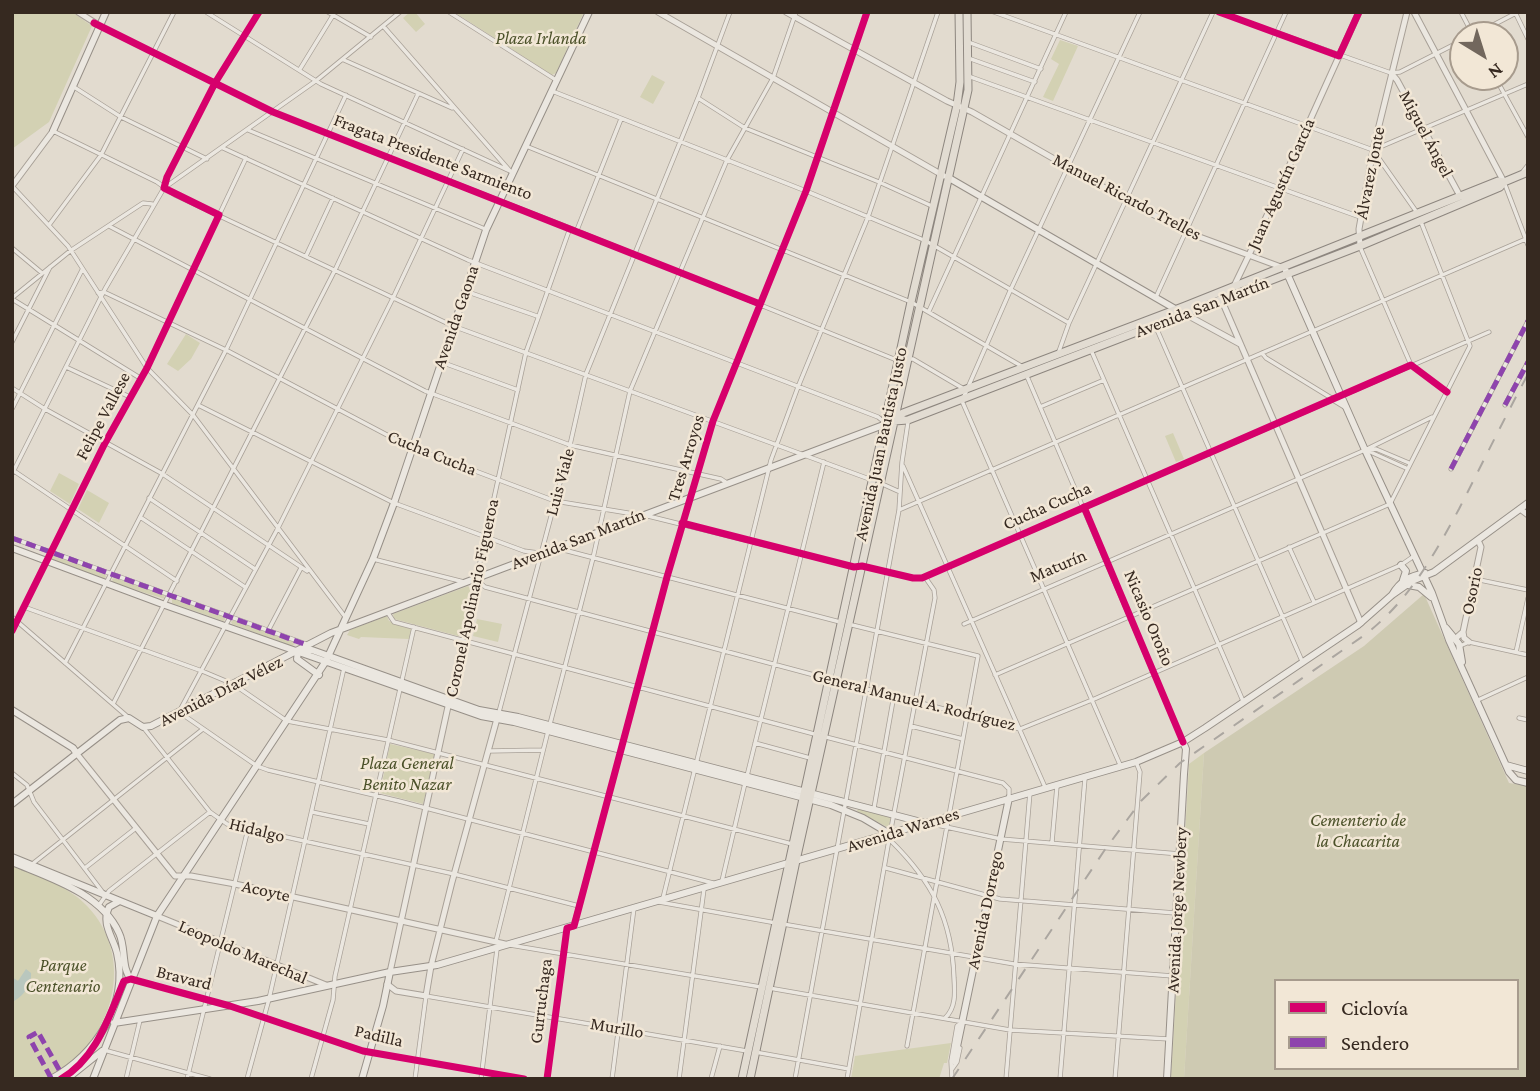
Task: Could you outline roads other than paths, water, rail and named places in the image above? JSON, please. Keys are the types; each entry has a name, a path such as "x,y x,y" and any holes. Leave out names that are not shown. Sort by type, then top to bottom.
{"main road":[{"path":"53,131 97,25 106,12"},
{"name":"Avenida Gaona","path":"93,1079 157,916 318,675 341,629 373,559 394,503 486,230 589,12"},
{"name":"Avenida Juan Bautista Justo","path":"877,482 899,359 949,178 961,106 959,12"},
{"name":"Avenida Juan Bautista Justo","path":"929,243 941,174 968,76 967,12"},
{"name":"Avenida San Martín","path":"1059,358 1091,350 1360,246 1460,196 1525,174"},
{"path":"949,178 1185,314"},
{"name":"Avenida San Martín","path":"341,629 894,421 908,420 1358,236 1500,187 1504,181"},
{"name":"Manuel Ricardo Trelles","path":"1281,267 1289,273"},
{"path":"1289,273 1365,450 1455,644 1506,765 1516,780 1528,783"},
{"name":"Avenida Juan Bautista Justo","path":"750,1079 778,923 877,482 908,358 915,304"},
{"name":"Avenida San Martín","path":"894,421 903,413 1025,371"},
{"name":"Avenida Warnes","path":"114,1023 269,999 390,972 431,966 890,837 926,823 1136,762 1183,742 1244,702 1361,623 1404,584 1425,579 1528,503"},
{"path":"12,548 298,651 312,650 344,668 400,684"},
{"path":"1401,565 1406,570 1404,584 1419,587 1432,598"},
{"path":"1425,579 1434,572"},
{"path":"345,618 356,624"},
{"path":"318,675 297,659 298,651 341,629"},
{"name":"Avenida Díaz Vélez","path":"143,727 151,726 298,651"},
{"path":"327,659 514,722 549,728 807,796 846,802 926,823"},
{"path":"12,710 77,754"},
{"path":"12,804 120,720 129,718"},
{"name":"Hidalgo","path":"129,718 143,727"},
{"name":"Avenida Juan Bautista Justo","path":"792,863 792,844 807,796 811,758 820,736"},
{"name":"Avenida Jorge Newbery","path":"1167,1079 1185,749 1183,742"},
{"path":"1506,765 1528,771"},
{"name":"Avenida Dorrego","path":"954,1062 1009,798"},
{"path":"833,802 877,826 890,837"},
{"path":"876,839 879,831 877,826"},
{"path":"12,859 157,916"},
{"path":"29,866 71,887 99,906 117,928 124,948 127,973 131,979"},
{"path":"67,1076 92,1047 105,1026 120,980 118,957 106,923 110,906 118,902"},
{"path":"124,948 132,954 141,952"},
{"path":"362,1079 390,972"},
{"path":"373,977 387,984"},
{"name":"Avenida Juan Bautista Justo","path":"742,1079 765,987"},
{"path":"92,1047 103,1050"},
{"path":"53,1078 67,1076 103,1050"}],"street":[{"path":"78,12 97,25"},
{"path":"49,225 101,155 174,12"},
{"path":"206,12 317,80 512,172"},
{"path":"164,188 167,177 215,83 259,12"},
{"path":"328,12 371,37"},
{"path":"177,581 13,472 104,292 152,204 164,188 344,60 400,12"},
{"path":"449,12 556,80"},
{"name":"Luis Viale","path":"426,996 454,874 515,654 586,374 658,199 730,12"},
{"name":"Manuel Ricardo Trelles","path":"786,12 1186,232 1281,267"},
{"name":"Tres Arroyos","path":"570,927 579,906 667,577 713,421 806,191 867,12"},
{"path":"938,12 868,216 776,444 670,872 660,901 701,911 1014,964 1173,976"},
{"path":"994,12 1373,150 1418,216 1470,346 1390,504 995,675"},
{"path":"929,311 1066,12"},
{"path":"1121,766 962,399 1140,12"},
{"path":"1059,358 1069,323 1216,12 1391,73 1400,72 1449,47"},
{"path":"1155,298 1286,12"},
{"name":"Juan Agustín García","path":"1223,299 1234,286 1249,255 1359,12"},
{"name":"Álvarez Jonte","path":"1407,12 1373,150 1358,236 1411,365 1447,392"},
{"path":"1414,12 1504,181 1528,245"},
{"path":"663,13 949,178"},
{"path":"1500,21 1516,13 1528,39"},
{"path":"300,69 334,14"},
{"path":"481,1079 497,946 509,889 593,558 630,391 727,160 773,78 795,15"},
{"name":"Fragata Presidente Sarmiento","path":"97,25 273,112 899,359 908,358"},
{"path":"384,27 512,172"},
{"path":"968,42 1041,69"},
{"path":"968,58 1035,82"},
{"path":"344,60 454,109"},
{"name":"Miguel Ángel","path":"1391,73 1460,196"},
{"path":"968,76 1360,217"},
{"path":"1373,150 1528,84"},
{"path":"72,86 121,117 207,159"},
{"path":"551,91 806,191 929,243 1069,323"},
{"path":"1503,91 1528,137"},
{"path":"113,704 335,270 418,94"},
{"path":"65,663 226,350 346,95"},
{"path":"698,98 745,128 934,207"},
{"path":"577,230 621,119"},
{"path":"248,130 486,230"},
{"path":"302,566 278,528 193,415 147,368 70,251 12,186 53,131 219,215 453,326 805,454 900,492"},
{"path":"524,146 915,304 1025,371"},
{"path":"223,148 475,262 878,417 886,424"},
{"path":"463,149 393,298 278,528 179,712 257,766 720,884 824,462"},
{"path":"484,159 491,157 490,150"},
{"name":"Felipe Vallese","path":"12,631 105,443 147,368 246,158"},
{"name":"Avenida San Martín","path":"1525,174 1528,165"},
{"path":"306,256 333,198"},
{"path":"140,378 12,298 70,251 145,202 152,204"},
{"path":"109,226 430,393 570,445 697,473 727,483"},
{"name":"Coronel Apolinario Figueroa","path":"390,972 399,921 526,352 570,228"},
{"path":"899,510 1527,239"},
{"path":"12,247 42,273"},
{"path":"12,342 51,265"},
{"path":"12,409 82,270"},
{"path":"465,291 537,316"},
{"path":"97,293 104,292"},
{"name":"Cucha Cucha","path":"104,292 280,377 412,448 555,501 682,523 913,578 925,577 1489,332"},
{"path":"1223,299 1222,303 1361,623"},
{"path":"1185,314 1240,344"},
{"path":"1451,469 1528,321"},
{"path":"1155,325 1303,663"},
{"path":"1091,350 1244,702"},
{"path":"1262,353 1346,407"},
{"path":"908,358 966,390"},
{"path":"441,362 518,390"},
{"path":"1505,405 1528,362"},
{"path":"66,367 130,397"},
{"name":"Nicasio Oroño","path":"1025,371 1183,742"},
{"path":"1040,407 1104,380"},
{"path":"12,388 161,474 302,566 345,618"},
{"path":"198,405 394,503 524,551 541,553"},
{"name":"Maturín","path":"964,624 1365,450 1434,416"},
{"path":"795,1079 899,510 908,420"},
{"path":"1365,450 1376,449 1409,463"},
{"path":"1365,450 1406,468"},
{"path":"902,463 1045,787"},
{"path":"149,498 255,569"},
{"path":"1520,509 1528,515"},
{"path":"140,517 245,587"},
{"path":"12,538 307,645"},
{"name":"Osorio","path":"1455,644 1463,632 1475,579 1480,547 1478,540"},
{"path":"1289,547 1314,602"},
{"path":"556,548 927,644 978,656 985,653"},
{"name":"General Manuel A. Rodríguez","path":"476,579 485,587 1020,729 1401,565 1414,556"},
{"path":"373,559 466,583"},
{"path":"268,631 302,566"},
{"path":"847,1079 935,593 925,577"},
{"path":"1475,579 1528,590"},
{"path":"1516,652 1528,598"},
{"path":"24,607 233,684 287,721 387,740 792,844"},
{"path":"388,612 394,622 1005,784 1009,789 1009,798"},
{"name":"Hidalgo","path":"12,617 129,718"},
{"path":"311,1079 414,627"},
{"path":"1463,632 1464,638 1469,642"},
{"path":"1455,644 1469,642 1528,655"},
{"path":"907,1046 978,656"},
{"path":"247,1079 277,966 344,668"},
{"path":"1478,700 1528,677"},
{"path":"874,810 894,695"},
{"path":"1519,718 1528,720"},
{"path":"911,726 963,739"},
{"name":"Hidalgo","path":"143,727 220,821 454,874 579,906"},
{"path":"29,866 203,729"},
{"path":"755,743 811,758"},
{"path":"488,751 543,750"},
{"path":"77,754 173,874 183,876"},
{"path":"1115,1079 1140,772 1136,762"},
{"path":"12,774 27,785 34,802 103,889 105,896"},
{"path":"1060,1079 1085,776"},
{"path":"1052,842 1057,784"},
{"path":"1006,1079 1030,792"},
{"path":"99,906 105,896 210,812"},
{"path":"312,812 369,824"},
{"path":"926,823 1001,839 1180,853"},
{"path":"85,868 137,827"},
{"path":"187,1079 248,829"},
{"path":"890,837 924,878 947,925 953,952 955,997 952,1010 945,1018"},
{"path":"886,867 989,897 1177,913"},
{"name":"Acoyte","path":"183,876 235,884 441,930 497,946"},
{"path":"679,1079 701,911 702,880"},
{"path":"612,1079 634,908"},
{"name":"Leopoldo Marechal","path":"157,916 320,984 333,986"},
{"name":"Gurruchaga","path":"547,1079 563,954 570,927"},
{"path":"510,945 1010,1030 1169,1039"},
{"name":"Bravard","path":"131,979 230,1006"},
{"name":"Murillo","path":"387,984 396,991 849,1069"},
{"path":"383,1006 389,994 396,991"},
{"path":"415,1079 426,996"},
{"path":"955,997 966,1001"},
{"name":"Padilla","path":"230,1006 369,1052 524,1079"},
{"path":"126,1079 140,1020"},
{"path":"711,1079 720,1046"},
{"path":"103,1050 210,1079"},
{"name":"Avenida Dorrego","path":"952,1079 954,1062"}],"railway":[{"path":"952,1079 1104,851 1141,801 1180,763 1366,634 1395,607 1429,561 1449,527 1528,374"}],"park label":[{"name":"Plaza Irlanda","path":"541,38"},
{"name":"Plaza General Benito Nazar","path":"407,773"},
{"name":"Cementerio de la Chacarita","path":"1358,830"},
{"name":"Parque Centenario","path":"63,975"}]}
